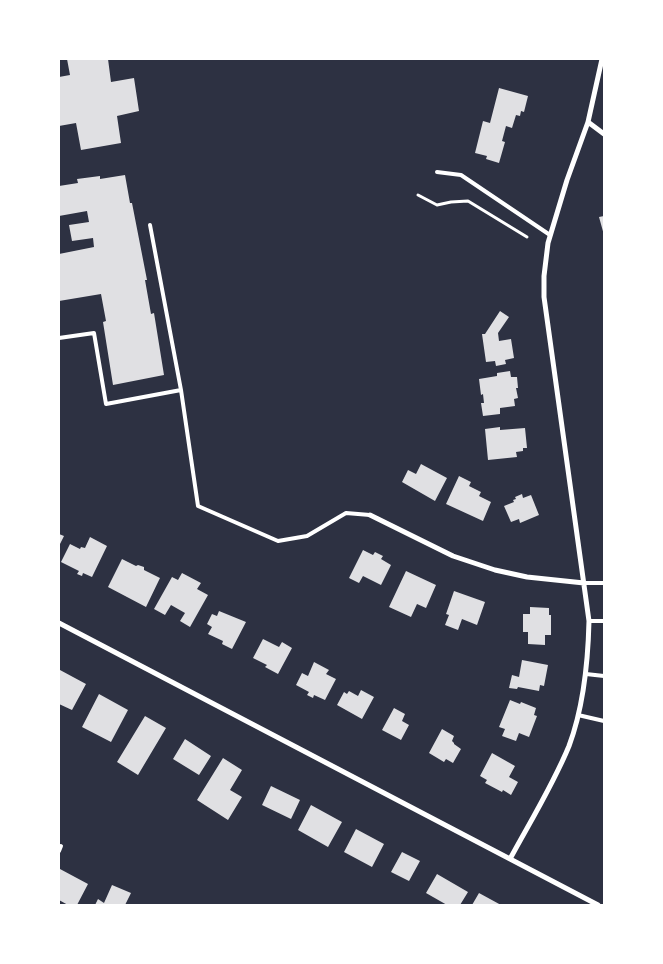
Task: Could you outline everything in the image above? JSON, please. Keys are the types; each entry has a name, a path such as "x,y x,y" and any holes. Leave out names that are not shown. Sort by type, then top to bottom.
{"street":[{"path":"510,859 554,778 569,745 581,704 589,653 589,621 544,297 544,276 550,235 588,122 602,59"},
{"path":"588,122 604,134"},
{"path":"370,515 453,556 495,570 584,583"},
{"path":"59,623 598,905"}],"lane":[{"path":"437,172 461,175 550,235"},
{"path":"150,225 181,390 198,506 278,541 307,536 346,513 370,515"},
{"path":"59,338 94,333 106,404 181,390"},
{"path":"584,583 604,582"},
{"path":"589,621 604,621"},
{"path":"586,674 604,676"},
{"path":"578,715 604,721"},
{"path":"59,851 61,846"}],"path":[{"path":"418,196 437,205 468,201 527,237"}],"building":[{"path":"67,59 108,59 111,82 134,78 139,111 117,116 121,143 81,150 76,123 59,126 59,77 70,75"},
{"path":"499,88 528,96 524,112 521,111 520,116 516,115 512,128 506,126 502,141 505,142 499,163 486,159 487,156 475,153 483,121 490,123"},
{"path":"125,175 147,280 145,280 151,314 154,313 164,375 113,385 103,322 106,321 101,294 59,301 59,254 94,247 93,238 72,241 69,225 89,222 87,211 59,216 59,186 78,183 77,179 100,176 100,179"},
{"path":"604,216 604,235 599,217"},
{"path":"500,311 509,317 498,333 499,341 511,339 514,358 505,360 506,364 496,366 495,361 486,362 482,334 485,334"},
{"path":"510,371 511,377 517,377 518,388 516,388 518,398 514,399 515,406 500,408 500,414 483,416 481,403 484,403 479,379 497,376 497,373"},
{"path":"500,427 500,430 525,428 527,448 516,452 517,457 488,460 485,429"},
{"path":"421,464 447,478 435,501 402,482 408,470 416,474"},
{"path":"459,476 471,482 469,486 481,492 479,496 491,502 483,521 446,504"},
{"path":"522,494 523,498 531,495 539,515 520,523 519,519 511,522 504,506 514,502 515,497"},
{"path":"59,534 64,536 59,546"},
{"path":"90,537 107,546 92,577 83,573 82,576 77,574 79,571 61,562 70,544 80,549 81,547 85,548"},
{"path":"363,550 373,555 375,552 383,556 381,559 391,565 381,585 363,576 359,583 349,578"},
{"path":"122,559 136,566 144,567 144,570 160,578 146,607 108,587"},
{"path":"406,571 436,585 426,608 417,604 411,617 389,607"},
{"path":"182,573 201,583 197,589 208,595 190,627 180,621 185,613 171,605 165,615 154,609 172,577 178,580"},
{"path":"454,591 485,602 477,625 462,619 458,630 445,625 449,615 446,614"},
{"path":"530,607 549,608 551,635 545,635 545,645 528,644 528,632 523,632 523,614 530,614"},
{"path":"219,611 246,622 232,649 222,644 223,641 208,634 212,627 207,624 212,614 217,616"},
{"path":"263,639 279,647 282,642 292,648 278,674 265,667 267,665 253,658"},
{"path":"522,660 548,665 544,686 540,685 539,691 518,687 517,689 509,688 512,675 519,677"},
{"path":"314,662 329,670 326,674 336,679 325,700 314,695 313,698 307,695 309,692 296,685 302,673 308,676"},
{"path":"60,670 86,684 72,710 59,704"},
{"path":"361,690 374,697 362,719 337,705 344,692 347,694 349,691 358,696"},
{"path":"99,694 128,710 111,742 82,727"},
{"path":"510,700 536,708 534,715 537,716 529,737 519,733 516,741 502,736 505,729 499,727"},
{"path":"394,708 405,714 402,721 409,725 401,740 382,730"},
{"path":"145,716 166,728 138,775 117,762"},
{"path":"442,729 454,736 452,741 461,749 453,763 446,759 444,762 429,753"},
{"path":"185,739 211,756 199,775 173,759"},
{"path":"492,753 515,766 509,777 518,782 511,795 485,783 487,780 480,776"},
{"path":"223,758 242,770 230,790 242,797 228,820 197,800"},
{"path":"271,786 300,800 291,819 262,805"},
{"path":"311,805 342,822 328,847 298,830"},
{"path":"356,829 384,844 372,867 344,852"},
{"path":"402,852 420,861 409,881 391,872"},
{"path":"60,869 88,884 77,905 68,905 59,900"},
{"path":"437,874 468,892 460,905 447,905 426,893"},
{"path":"112,885 131,893 125,905 95,905 98,899 104,903"},
{"path":"479,893 501,905 472,905"}]}
